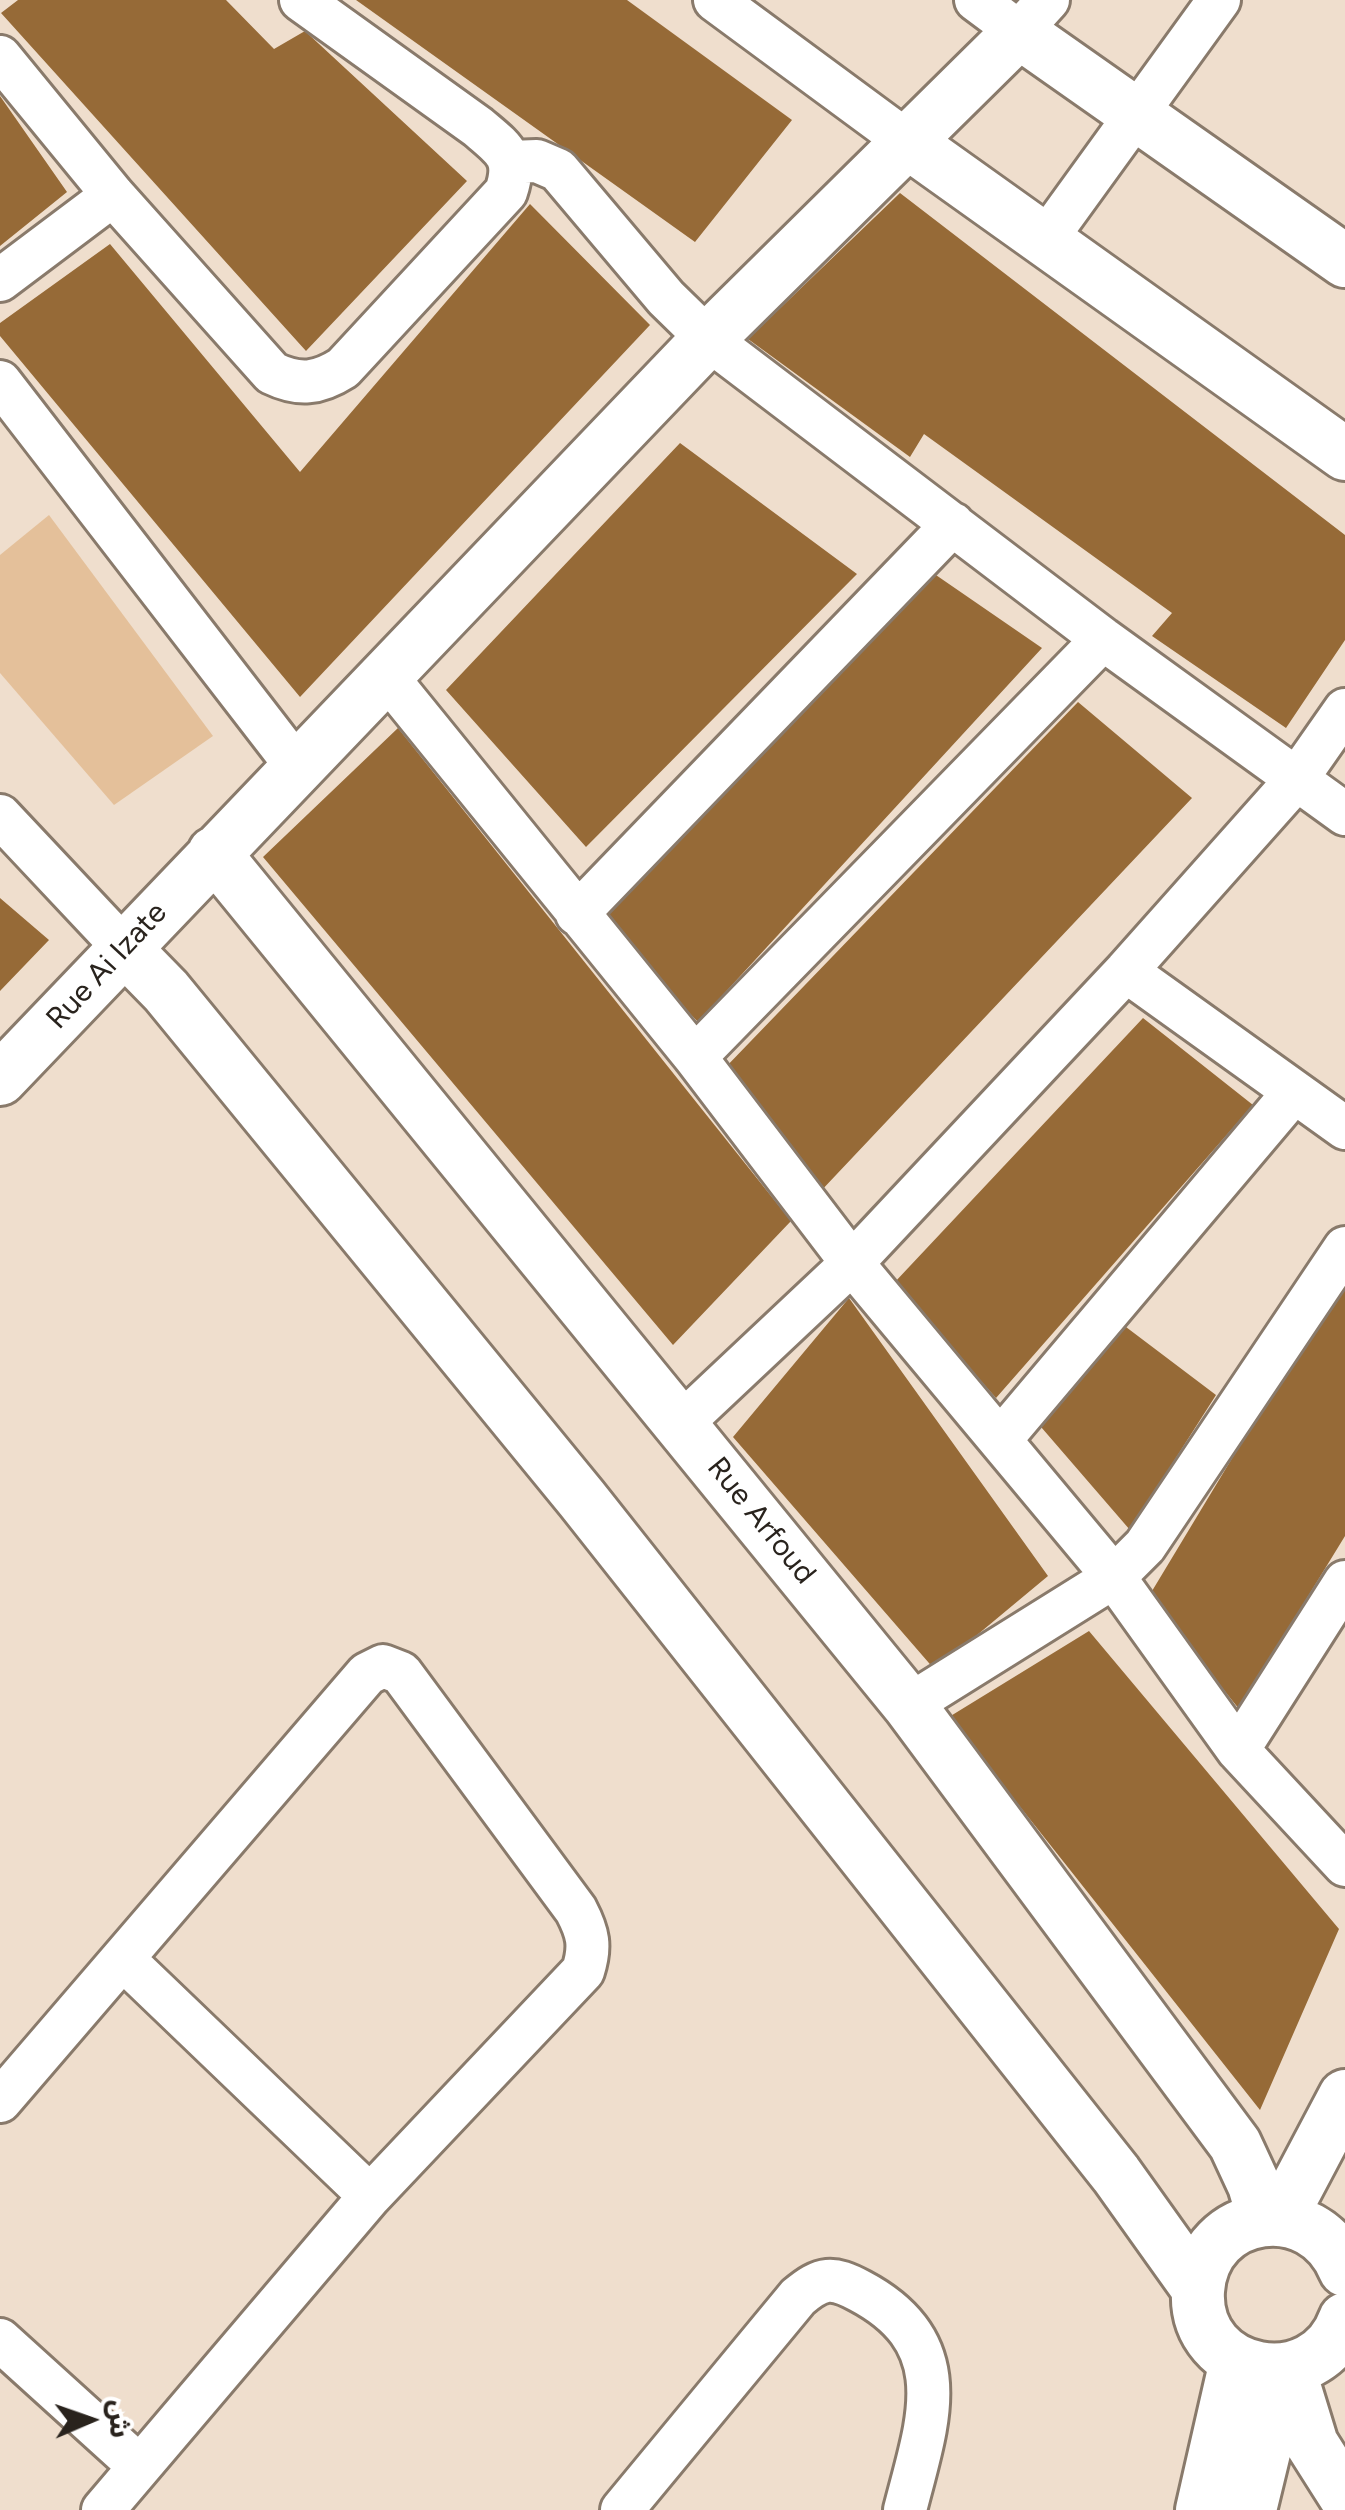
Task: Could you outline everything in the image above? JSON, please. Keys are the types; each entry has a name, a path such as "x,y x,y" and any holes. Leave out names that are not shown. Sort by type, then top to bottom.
{"street":[{"path":"715,0 1345,454"},
{"path":"976,0 1034,16 1138,117 1345,261"},
{"path":"1046,239 1220,0"},
{"path":"0,57 114,195 272,374 290,382 309,383 328,378 343,368 470,234 506,192 512,174 511,162 502,147 314,4"},
{"name":"Rue Ai Izate","path":"0,1079 708,339 1034,16"},
{"path":"511,162 537,161 558,170 666,298 708,339 1104,640 1345,814"},
{"path":"0,280 114,195"},
{"path":"0,382 297,767"},
{"path":"577,914 953,524"},
{"path":"695,1056 1104,640"},
{"path":"387,677 695,1056 852,1263 1114,1577 1238,1750 1345,1865"},
{"path":"682,1423 852,1263 1126,971 1296,780 1345,710"},
{"path":"0,816 166,991 582,1499 1116,2174 1198,2289 1207,2330 1215,2342 1270,2366 1322,2353 1345,2319"},
{"name":"Rue Arfoud","path":"214,853 909,1704 1235,2144 1272,2219"},
{"path":"1126,971 1345,1128"},
{"path":"1000,1440 1294,1092"},
{"path":"909,1704 1114,1577 1145,1546 1345,1248"},
{"path":"1238,1750 1345,1582"},
{"path":"0,2101 366,1674 383,1666 401,1673 576,1910 587,1931 590,1950 582,1971 370,2196 103,2510"},
{"path":"124,1960 370,2196"},
{"path":"1272,2219 1345,2096"},
{"path":"1198,2289 1208,2257 1219,2243 1232,2232 1272,2219 1311,2229 1342,2251"},
{"path":"622,2510 798,2297 816,2282 841,2281 871,2296 909,2331 924,2356 930,2382 927,2423 905,2510"},
{"path":"0,2340 139,2466"},
{"path":"1270,2366 1345,2496"},
{"path":"1202,2510 1270,2366"},
{"path":"1250,2510 1270,2366"}],"shaded area":[{"path":"49,515 213,736 114,805 0,673 0,555"}],"building":[{"path":"18,0 226,0 274,49 305,31 467,181 306,351 1,13"},
{"path":"356,0 627,0 792,120 695,242"},
{"path":"0,96 67,192 0,246"},
{"path":"900,193 1345,535 1345,640 1286,728 1152,636 1172,613 924,434 910,457 748,339"},
{"path":"530,204 650,325 300,697 0,336 0,323 110,244 300,472"},
{"path":"680,443 857,574 586,847 446,690"},
{"path":"933,573 1042,648 698,1022 599,919"},
{"path":"1078,702 1192,798 819,1193 722,1071"},
{"path":"398,728 791,1221 673,1345 263,857"},
{"path":"0,898 49,940 0,991"},
{"path":"1143,1018 1253,1105 996,1398 894,1283"},
{"path":"1345,1271 1345,1536 1239,1709 1149,1596"},
{"path":"849,1298 1048,1576 935,1670 733,1437"},
{"path":"1126,1327 1216,1395 1130,1530 1035,1420"},
{"path":"1089,1631 1339,1929 1260,2110 949,1717"}]}
